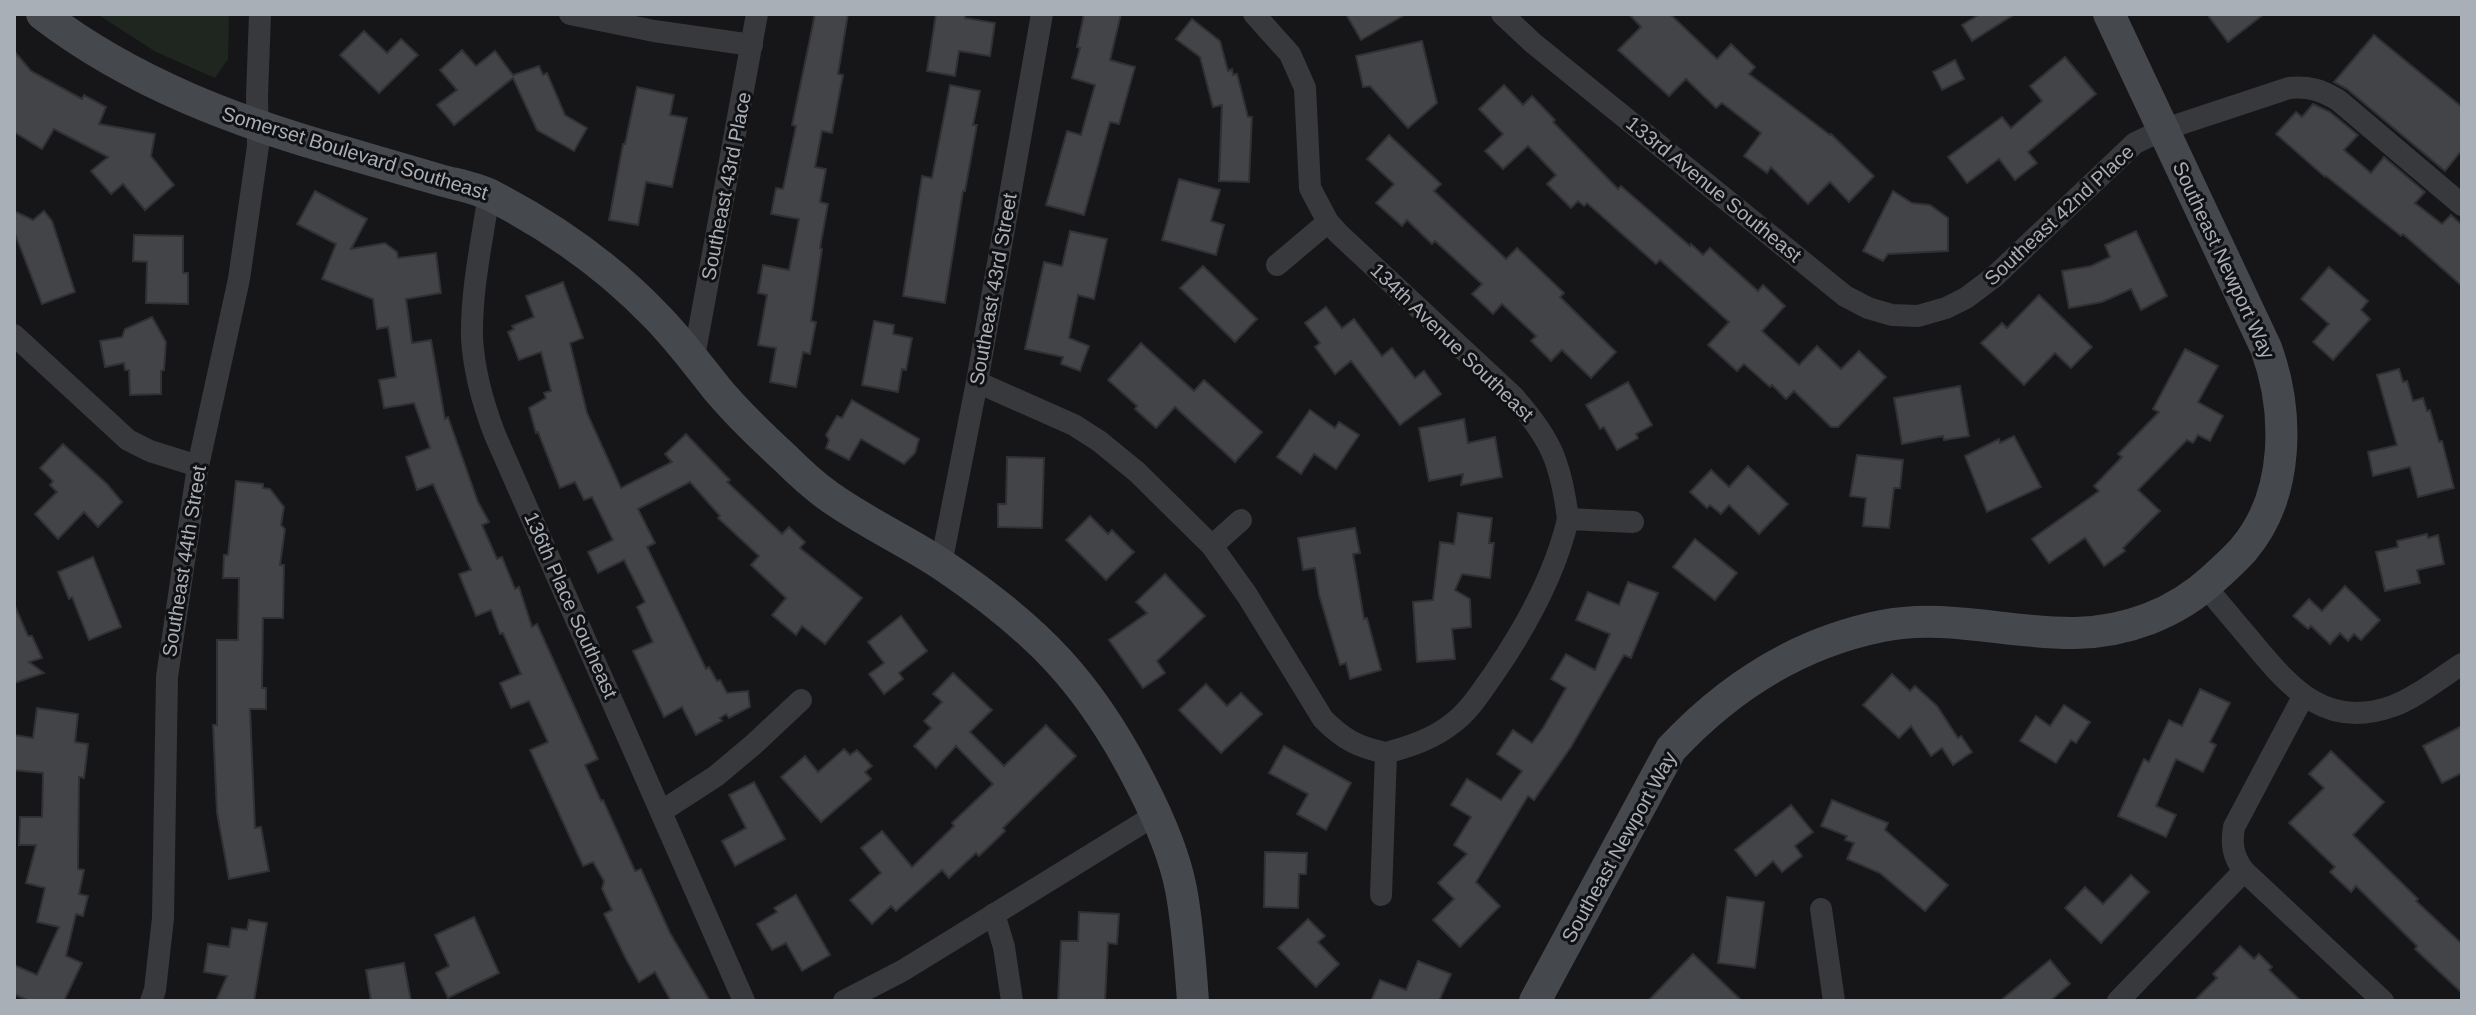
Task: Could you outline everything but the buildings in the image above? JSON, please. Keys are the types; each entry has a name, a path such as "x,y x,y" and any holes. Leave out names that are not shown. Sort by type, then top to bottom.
{"street":[{"name":"Somerset Boulevard Southeast","path":"42,14 67,34 138,76 287,136 489,194 551,228 624,284 694,357 750,425 826,494 941,564 999,605 1038,638 1066,666 1093,701 1123,747 1157,814 1180,885 1193,1001"},
{"name":"Southeast 44th Street","path":"151,1001 163,918 167,677 198,466 239,279 258,146 260,14"},
{"path":"570,14 654,31 752,45"},
{"name":"Southeast 43rd Place","path":"694,357 757,14"},
{"name":"Southeast 43rd Street","path":"941,564 977,382 1042,14"},
{"name":"134th Avenue Southeast","path":"1254,14 1290,54 1305,88 1310,188 1328,222 1531,416 1545,434 1556,457 1568,519"},
{"name":"133rd Avenue Southeast","path":"1502,14 1533,43 1845,296 1868,308 1892,315 1918,316 1946,308"},
{"name":"Southeast Newport Way","path":"1535,1001 1671,749 1729,694 1764,672 1843,635 1885,625 1934,621 2075,633 2147,620 2176,607 2205,586 2245,548 2264,516 2276,482 2282,444 2275,372 2165,129 2109,14"},
{"name":"Southeast 42nd Place","path":"1946,308 1966,298 1994,277 2135,143 2165,129 2289,88 2305,87 2323,91 2338,100 2462,205"},
{"name":"136th Place Southeast","path":"489,194 472,337 484,405 744,1001"},
{"path":"1277,265 1328,222"},
{"path":"14,335 128,440 150,451 198,466"},
{"path":"977,382 1074,425 1137,472 1212,546 1247,595 1323,719 1340,735 1361,747 1386,753 1436,735 1457,720 1474,702 1520,635 1561,549 1568,519 1633,522"},
{"path":"1212,546 1241,520"},
{"path":"2205,586 2284,680 2303,697 2323,706 2349,713 2372,712 2397,705 2462,664"},
{"path":"2303,697 2234,827 2235,859 2244,871 2383,1001"},
{"path":"662,811 716,776 801,700"},
{"path":"1381,895 1386,753"},
{"path":"844,1001 902,971 1157,814"},
{"path":"2118,1001 2244,871"},
{"path":"1821,909 1834,1001"},
{"path":"994,914 1004,947 1012,1001"}],"shaded area":[{"path":"97,14 229,14 228,59 215,78 156,52"}]}
